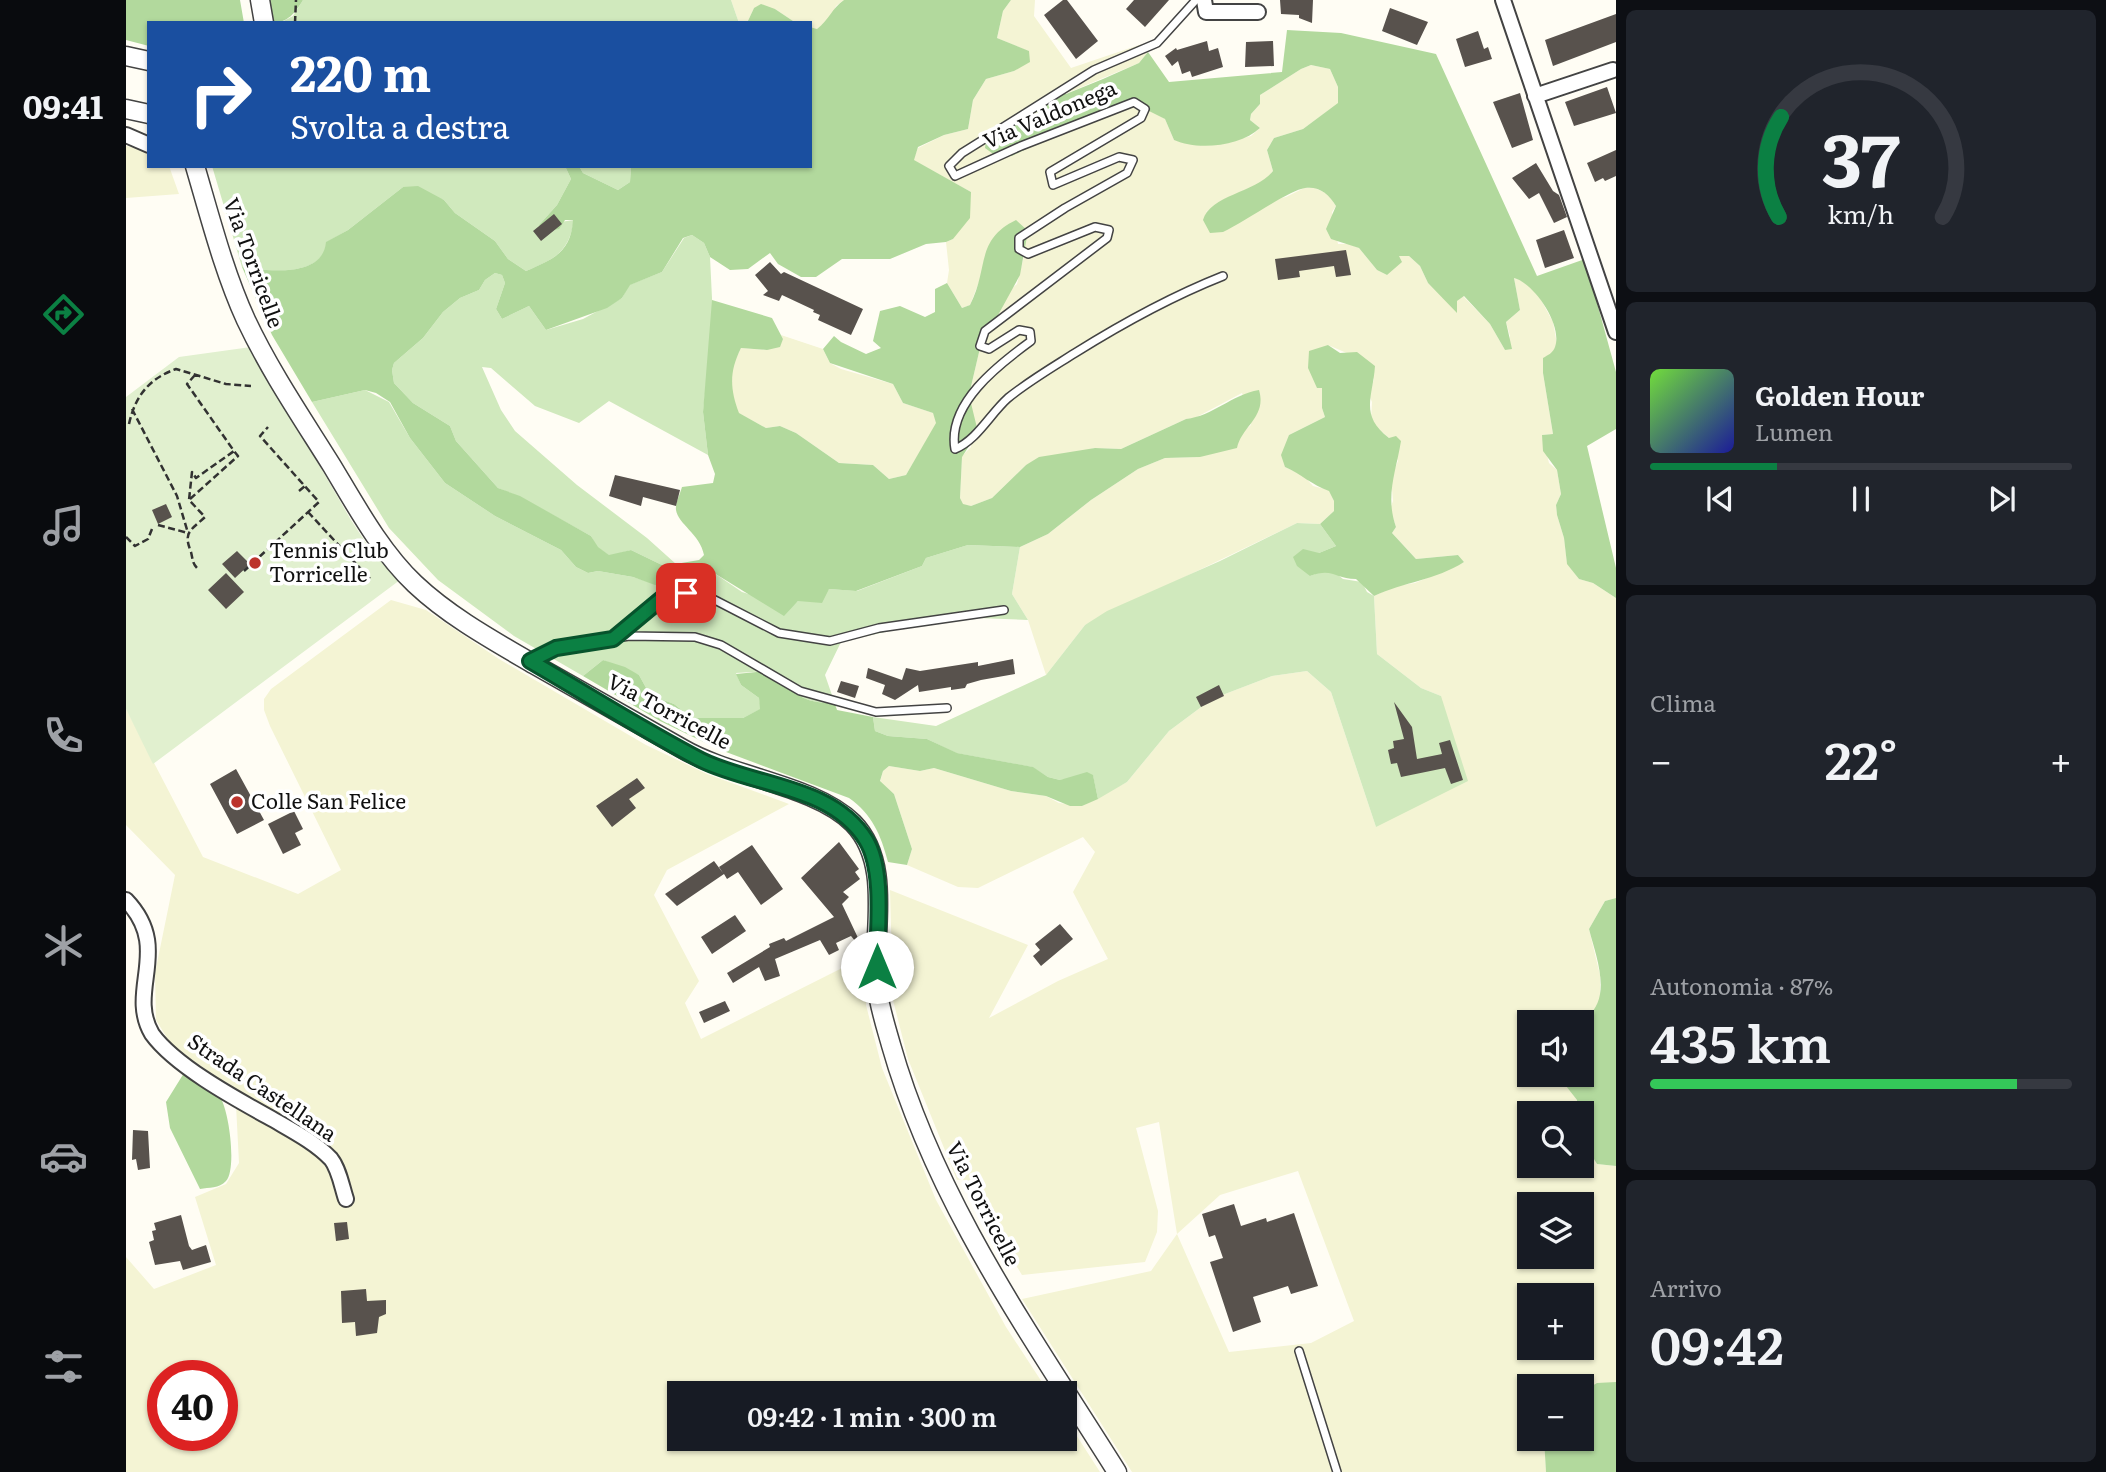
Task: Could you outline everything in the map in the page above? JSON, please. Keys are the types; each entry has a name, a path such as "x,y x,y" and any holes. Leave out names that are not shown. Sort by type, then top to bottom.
{"street":[{"path":"260,0 264,21"},
{"path":"1204,0 1206,12 1258,12"},
{"path":"1503,0 1616,332"},
{"path":"126,56 147,61"},
{"path":"1535,96 1613,70"},
{"path":"126,135 147,144"},
{"name":"Via Torricelle","path":"196,168 244,315 262,351 358,510 414,584 463,621 704,761 791,790 827,806 852,822 867,842 876,869 877,988 891,1046 911,1106 943,1184 986,1264 1117,1472"},
{"name":"Strada Castellana","path":"126,900 146,927 148,947 141,991 141,1015 152,1035 206,1079 289,1128 332,1161 346,1199"}],"lane":[{"name":"Via Valdonega","path":"1196,0 1157,43 1094,70 962,153 949,166 955,176 1021,146 1134,102 1145,109 1142,118 1050,172 1053,185 1119,157 1133,160 1127,173 1019,238 1019,249 1028,254 1095,227 1109,230 1107,238 985,331 980,346 989,349 1019,330 1030,332 1031,341 1000,365 975,391 961,412 952,434 955,449 966,444 1009,398 1053,367 1131,318 1175,295 1223,276"},
{"path":"613,639 666,595 686,593 711,598 779,633 830,641 879,628 1004,610"},
{"path":"530,661 556,648 629,636 695,637 721,645 800,691 876,712 947,708"},
{"path":"1299,1351 1337,1472"}],"path":[{"path":"295,21 296,0"},
{"path":"129,424 135,400 145,388 176,369 226,384 251,386"},
{"path":"189,500 237,456 187,384 195,374"},
{"path":"132,409 177,496 188,533 186,541 193,564 198,569"},
{"path":"244,571 319,502 260,436 268,427"},
{"path":"188,533 205,517 189,500 192,472 196,478 234,451"},
{"path":"299,491 305,486"},
{"path":"308,512 372,581"},
{"path":"158,525 188,533"},
{"path":"126,537 135,546 148,539 152,529"}],"green space":[{"path":"126,0 240,0 244,21 147,21 147,45 126,40"},
{"path":"268,0 303,0 290,16 282,21 271,21"},
{"path":"303,0 731,0 738,21 284,21 293,16"},
{"path":"731,0 844,0 836,6 830,20 817,29 812,28 812,21 793,21 775,9 754,8 748,21 738,21"},
{"path":"844,0 1011,0 1003,11 997,38 1029,51 1030,62 1014,71 986,79 973,100 968,129 944,135 918,147 914,160 971,192 970,218 953,239 926,244 890,259 842,259 816,277 801,277 778,264 770,253 748,269 730,270 710,257 704,243 692,235 683,238 662,272 630,285 622,298 607,308 546,330 529,306 502,319 496,309 505,283 502,275 495,273 485,280 479,290 460,298 443,312 423,338 394,363 394,383 413,403 450,426 456,441 498,488 520,496 591,536 598,547 609,555 631,550 664,566 699,560 704,555 702,548 681,520 676,508 682,487 713,483 715,474 708,455 703,412 712,300 772,318 783,339 780,347 767,350 741,348 734,365 732,380 739,413 766,428 780,426 796,433 839,463 873,465 889,479 906,475 936,423 933,413 903,403 893,384 830,363 823,349 834,336 866,354 881,348 873,341 880,311 900,306 925,317 935,312 935,289 947,283 962,308 970,305 988,246 1003,228 1016,220 1028,231 1020,275 980,348 969,395 978,432 962,457 960,498 963,504 971,506 992,498 1026,465 1039,457 1095,448 1121,449 1259,390 1260,407 1237,448 1200,457 1165,458 1138,469 1091,500 1048,534 1020,547 968,545 926,558 922,566 856,591 829,589 822,603 798,601 784,616 714,573 702,573 655,585 633,577 598,571 588,573 576,567 561,550 495,516 445,483 410,438 390,402 376,393 365,390 312,402 272,335 242,267 293,270 305,267 323,254 326,242 348,230 403,187 418,186 444,200 455,213 495,241 508,259 526,271 553,258 569,240 573,220 565,220 559,229 542,232 539,225 557,205 571,179 566,168 580,168 583,173 618,190 630,182 631,168 812,168 812,28 817,29"},
{"path":"1011,0 1035,0 1034,16 1071,68 1142,44 1148,52 1139,63 1041,104 1036,116 1026,123 1008,127 1058,132 1096,115 1142,105 1165,119 1174,140 1216,145 1251,136 1260,128 1250,120 1251,114 1260,104 1260,95 1311,65 1330,69 1338,87 1339,103 1303,129 1274,138 1267,150 1273,171 1267,180 1223,200 1206,212 1286,197 1304,188 1315,188 1328,194 1336,206 1332,212 1338,244 1359,248 1377,270 1387,275 1398,256 1409,256 1420,266 1428,283 1457,311 1457,301 1463,296 1490,324 1505,350 1510,336 1506,322 1520,310 1514,278 1526,282 1540,298 1553,322 1557,344 1543,373 1553,434 1542,435 1549,463 1557,470 1561,494 1556,505 1557,515 1564,538 1567,563 1579,579 1593,583 1616,598 1616,898 1605,901 1589,929 1600,975 1597,1010 1594,1012 1594,1010 1517,1010 1517,1087 1568,1087 1577,1101 1517,1101 1517,1178 1594,1178 1594,1159 1597,1164 1616,1166 1616,1382 1594,1388 1594,1374 1517,1374 1517,1451 1545,1451 1546,1472 1132,1472 1077,1386 1077,1381 1074,1381 1022,1299 1151,1271 1177,1234 1159,1122 1136,1128 1158,1211 1157,1232 1145,1262 1022,1275 963,1179 957,1180 908,1059 893,1000 890,890 1028,945 989,1018 1058,981 1108,959 1073,892 1095,852 1083,837 978,888 958,887 907,865 912,849 894,794 880,782 883,771 889,766 920,771 934,768 1011,791 1046,796 1059,803 1082,806 1127,782 1169,731 1212,699 1272,676 1307,671 1331,692 1376,827 1441,696 1421,688 1377,654 1374,596 1395,586 1415,583 1464,562 1458,555 1416,559 1392,533 1396,527 1390,509 1393,501 1391,478 1398,461 1389,438 1371,419 1372,402 1369,395 1374,379 1349,354 1328,345 1322,387 1325,417 1289,435 1285,467 1304,476 1313,486 1329,490 1334,501 1334,511 1320,524 1297,523 1085,625 1046,675 1028,620 1012,594 1020,547 1048,534 1091,500 1138,469 1165,458 1200,457 1251,425 1242,393 1195,418 1186,419 1121,449 1095,448 1026,465 992,498 971,506 962,505 962,456 971,447 969,395 980,348 991,332 1009,291 1017,284 1026,248 981,277 970,305 962,308 947,283 949,270 946,242 953,239 971,192 913,160 918,148 944,135 968,129 973,100 986,79 1014,71 1028,51 997,38 1003,11","holes":["1298,1171 1354,1321 1311,1343 1229,1352 1177,1234 1220,1195"]},
{"path":"761,4 775,9 793,21 748,21 754,8"},
{"path":"1287,30 1341,33 1436,54 1537,276 1585,259 1616,372 1616,429 1587,446 1616,568 1616,598 1593,583 1579,579 1567,564 1564,538 1557,515 1556,505 1561,494 1557,470 1543,451 1542,435 1553,434 1543,358 1555,347 1555,328 1545,306 1530,288 1514,278 1520,310 1506,322 1512,349 1505,350 1490,324 1464,296 1457,301 1457,313 1428,283 1420,266 1409,256 1399,256 1402,262 1387,275 1377,270 1359,248 1331,239 1326,229 1336,206 1319,190 1298,190 1223,232 1210,233 1203,220 1207,212 1224,199 1266,178 1273,171 1267,150 1274,138 1303,129 1338,103 1338,87 1330,69 1311,65 1260,95 1260,104 1251,114 1250,120 1260,128 1231,143 1207,146 1174,140 1165,119 1137,105 1096,115 1012,156 996,156 985,148 986,141 1008,127 1026,123 1036,116 1041,104 1054,94 1066,94 1139,63 1148,52 1169,82 1282,72"},
{"path":"126,146 147,149 147,168 170,168 179,194 126,198"},
{"path":"213,168 566,168 571,179 557,205 539,225 574,220 568,240 553,258 526,271 508,259 495,241 455,213 444,200 403,187 348,230 327,242 323,254 316,262 293,270 242,267"},
{"path":"580,168 631,168 630,182 618,190 583,173"},
{"path":"692,235 704,243 710,257 713,319 703,412 708,455 609,401 579,423 535,406 491,368 482,367 501,410 515,431 577,485 647,538 676,564 664,566 631,550 610,556 597,547 591,536 498,488 456,441 450,426 413,403 394,383 394,363 423,338 443,312 460,298 479,290 485,280 495,273 502,275 505,283 496,309 502,319 529,306 546,330 583,319 622,298 629,285 662,272 684,238"},
{"path":"781,335 823,349 830,363 841,369 893,384 903,403 933,413 937,423 906,475 889,479 873,465 839,463 796,433 780,426 766,428 738,413 730,389 733,364 741,348 767,350 783,339"},
{"path":"1328,345 1340,353 1357,352 1375,366 1371,413 1380,430 1389,438 1396,436 1401,441 1391,494 1396,527 1392,533 1416,559 1458,555 1464,562 1442,573 1374,596 1356,579 1329,573 1310,576 1297,566 1293,557 1303,549 1319,553 1336,546 1320,524 1334,511 1334,501 1329,491 1285,467 1281,455 1289,435 1325,417 1322,388 1317,388 1308,368 1309,351"},
{"name":"Tennis Club Torricelle","path":"251,347 351,520 368,546 400,580 153,764 126,709 126,397 179,357"},
{"path":"365,390 389,402 410,438 445,483 495,516 561,550 576,567 588,573 598,571 655,584 702,573 714,573 742,592 791,607 798,601 814,600 829,589 857,591 922,566 926,558 968,545 1020,547 1012,594 1028,620 951,617 841,642 825,675 834,701 815,702 806,699 767,671 736,673 741,685 759,698 761,709 743,718 692,718 674,704 650,695 639,675 603,660 583,676 514,636 438,580 389,528 312,402"},
{"path":"1297,523 1320,524 1336,546 1319,553 1310,576 1323,571 1333,571 1343,579 1362,582 1367,592 1374,596 1377,654 1421,688 1441,696 1468,781 1376,827 1331,692 1307,671 1272,676 1212,699 1169,731 1127,782 1098,799 1093,776 1060,780 1048,777 1032,767 956,753 927,739 888,736 875,731 873,717 936,726 1046,675 1085,625 1107,611 1220,561"},
{"path":"391,600 426,610 499,659 646,745 707,774 789,804 667,870 654,895 699,981 685,1003 701,1039 864,957 866,1005 882,1068 936,1200 1006,1327 1041,1381 667,1381 667,1451 1077,1451 1077,1436 1100,1472 126,1472 126,1257 154,1289 216,1265 195,1197 226,1184 239,1163 236,1105 177,1054 156,1020 155,973 175,875 126,825 126,709 203,857 298,894 341,870 270,726 264,710 264,699 271,689"},
{"path":"603,660 639,675 650,695 674,704 692,718 743,718 760,709 759,698 741,685 736,674 767,671 806,699 815,702 834,701 837,710 873,717 875,731 888,736 927,739 957,753 1033,767 1048,777 1060,780 1087,772 1093,775 1098,799 1082,806 1070,806 1046,796 1011,791 934,768 920,771 889,766 883,771 880,781 894,794 912,849 907,865 888,862 874,826 864,811 849,798 718,749 660,721 583,676"},
{"path":"1616,898 1616,1166 1597,1164 1594,1159 1594,1101 1577,1101 1567,1087 1594,1087 1593,1010 1601,988 1589,929 1605,901"},
{"path":"184,1073 217,1093 226,1114 231,1165 226,1181 217,1187 200,1189 170,1128 166,1102"},
{"path":"1616,1382 1616,1472 1546,1472 1545,1451 1594,1451 1594,1385"}],"building":[{"path":"1063,0 1067,0 1098,41 1076,59 1044,15"},
{"path":"1134,0 1169,0 1145,27 1126,9"},
{"path":"1280,0 1313,0 1312,23 1299,18 1299,15 1281,14"},
{"path":"1390,8 1428,22 1417,45 1382,31"},
{"path":"1616,14 1616,42 1553,66 1545,40"},
{"path":"1478,31 1484,49 1488,47 1492,59 1465,67 1456,39"},
{"path":"1207,41 1209,51 1218,48 1223,67 1192,77 1190,71 1182,74 1178,61 1172,66 1165,56 1176,48 1177,50"},
{"path":"1273,41 1274,66 1245,67 1246,42"},
{"path":"1607,87 1616,113 1574,126 1565,102"},
{"path":"1520,93 1533,140 1512,148 1493,102"},
{"path":"1616,150 1616,176 1595,182 1587,163"},
{"path":"1536,163 1553,191 1559,195 1567,217 1554,223 1539,193 1529,199 1512,178"},
{"path":"554,214 562,224 541,241 533,231"},
{"path":"1564,230 1574,258 1545,268 1536,240"},
{"path":"1346,250 1351,275 1336,277 1334,266 1299,271 1300,277 1278,280 1275,259"},
{"path":"770,262 781,274 784,272 863,309 851,335 818,320 820,315 813,312 814,310 782,295 779,301 763,295 768,291 755,275"},
{"path":"615,475 680,490 676,506 643,497 641,506 609,496"},
{"path":"166,504 172,517 158,524 152,510"},
{"path":"237,551 250,564 235,578 222,564"},
{"path":"226,573 244,592 226,609 208,590"},
{"path":"1013,659 1015,674 981,680 967,684 965,688 951,690 951,687 919,692 918,685 895,700 882,694 885,685 866,678 868,668 902,680 906,668 920,671 978,662 978,666"},
{"path":"841,681 859,686 855,698 837,692"},
{"path":"1219,685 1224,696 1201,707 1196,697"},
{"path":"1394,702 1412,727 1417,759 1442,754 1439,743 1450,740 1463,780 1451,784 1445,768 1401,777 1397,763 1391,764 1388,750 1394,748 1393,741 1404,739"},
{"name":"Colle San Felice","path":"236,769 264,820 237,834 210,784"},
{"path":"637,778 645,788 629,799 636,808 612,827 596,806"},
{"path":"294,811 303,829 295,833 301,845 283,854 268,824"},
{"path":"839,842 859,869 855,872 860,879 843,892 849,897 842,904 859,940 856,942 851,936 836,943 839,950 829,955 820,940 775,959 780,976 765,981 759,967 733,983 727,973 770,947 769,944 784,938 786,941 834,917 801,878"},
{"path":"752,845 783,889 761,905 738,872 727,879 724,874 677,906 665,894 714,861 723,873 719,867"},
{"path":"735,915 746,931 712,954 701,937"},
{"path":"1060,924 1073,939 1041,966 1033,956 1040,950 1035,944"},
{"path":"725,1001 730,1011 704,1023 699,1012"},
{"path":"133,1130 148,1131 150,1168 138,1170 136,1159 132,1160"},
{"path":"1234,1204 1241,1226 1266,1218 1267,1222 1294,1213 1318,1286 1291,1294 1288,1286 1253,1297 1261,1322 1233,1332 1210,1262 1223,1258 1215,1235 1209,1237 1202,1214"},
{"path":"181,1215 189,1246 192,1250 206,1245 211,1262 183,1270 180,1261 155,1265 149,1242 154,1240 154,1223"},
{"path":"347,1222 349,1239 336,1241 334,1223"},
{"path":"366,1289 367,1301 386,1300 386,1314 379,1317 377,1333 356,1336 355,1322 342,1323 341,1291"}],"place":[{"name":"Tennis Club Torricelle","path":"255,563"},
{"name":"Colle San Felice","path":"237,802"}],"route":[{"path":"686,593 666,595 613,639 556,648 530,661 704,761 791,790 827,806 852,822 867,842 876,869 877,967"}]}
